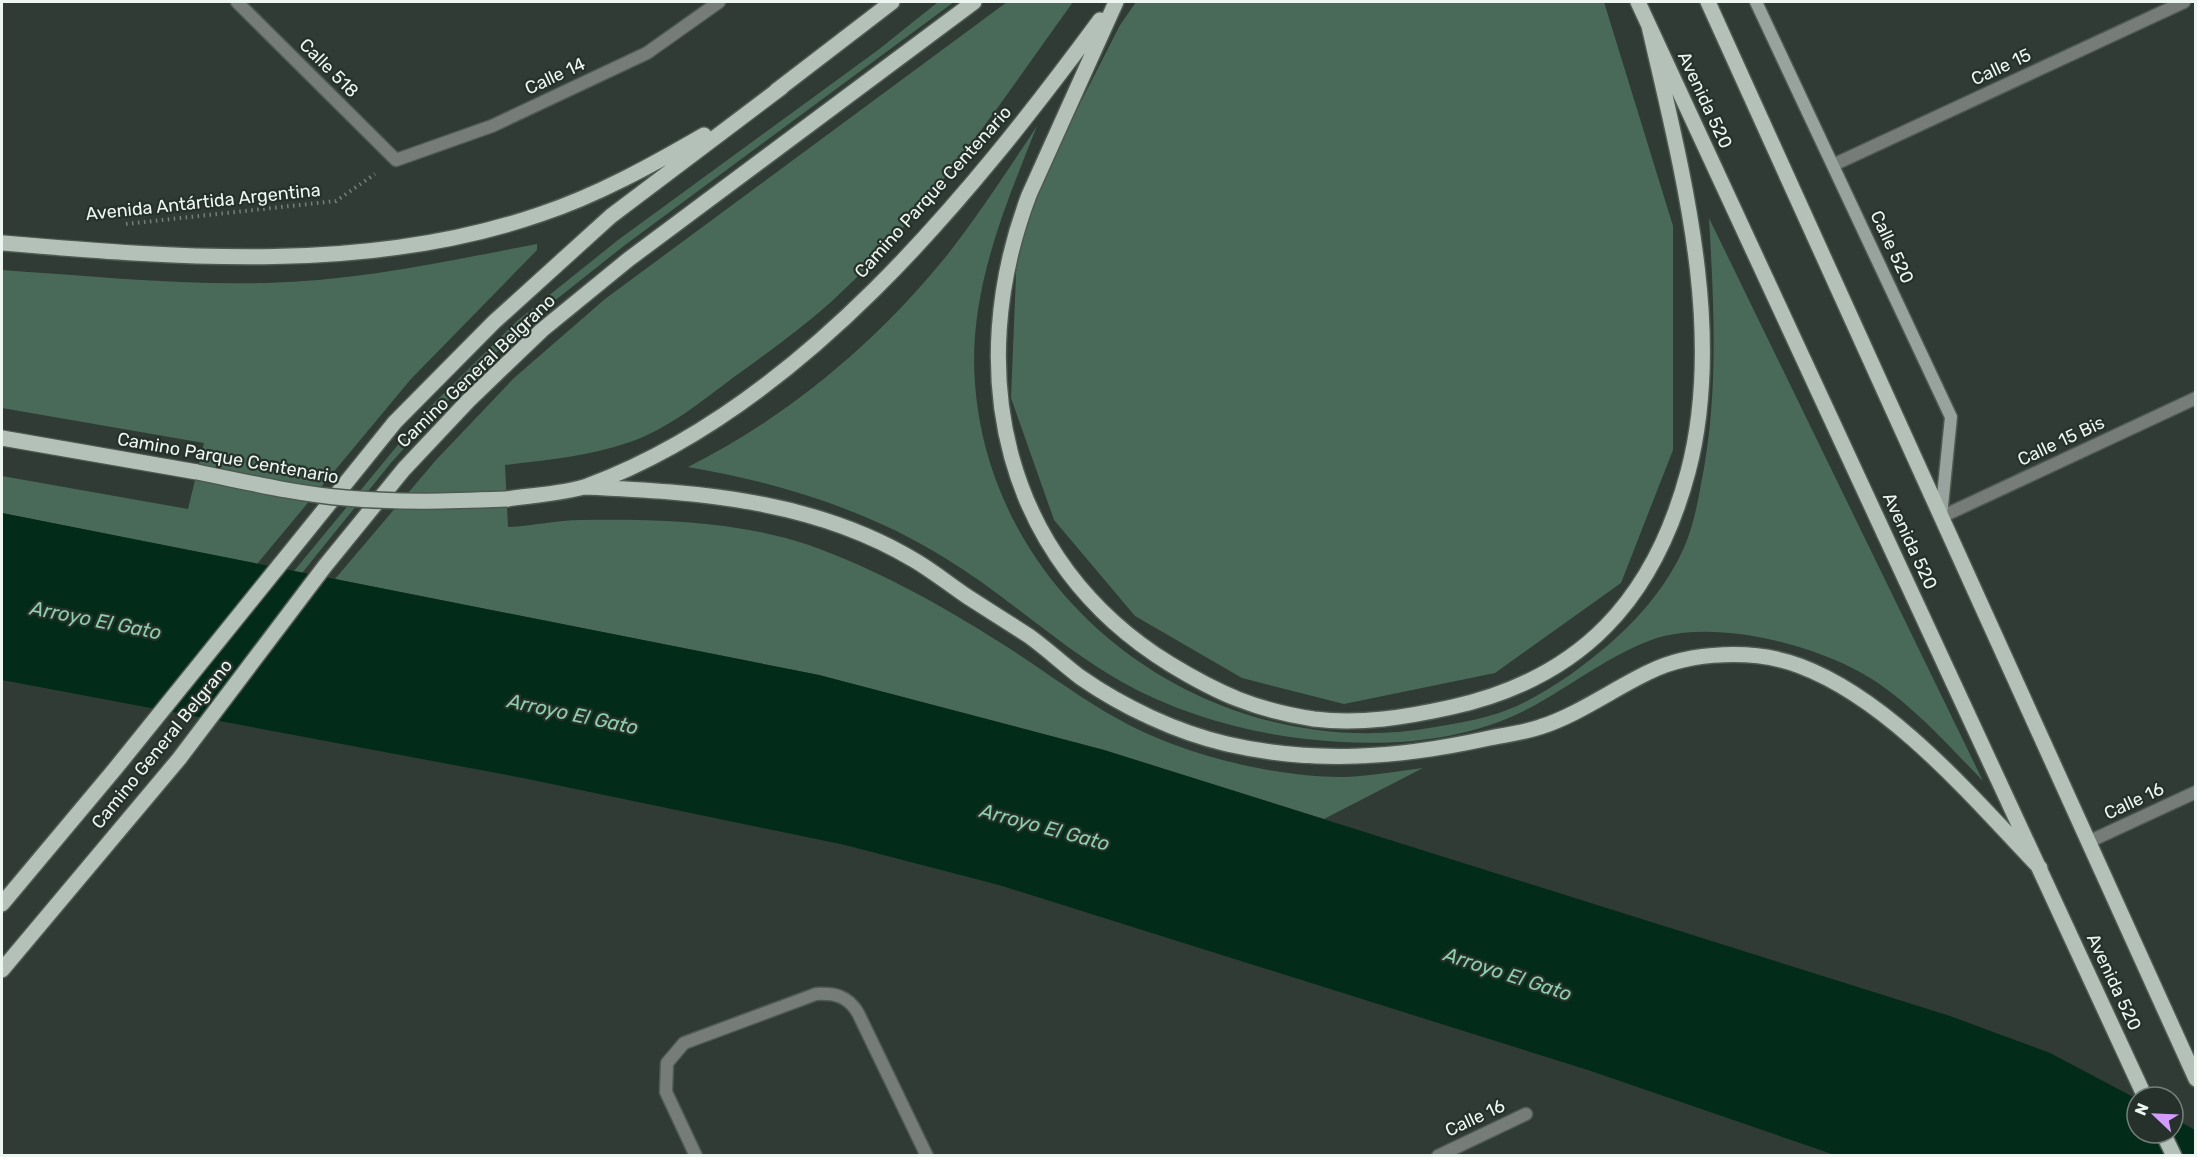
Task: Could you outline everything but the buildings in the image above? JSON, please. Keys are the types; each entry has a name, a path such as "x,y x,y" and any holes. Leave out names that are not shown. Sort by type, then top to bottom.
{"main road":[{"path":"2,243 132,254 218,257 302,255 386,249 463,235 541,214 597,191 661,159 782,87 892,2"},
{"name":"Camino General Belgrano","path":"2,970 178,759 325,566 405,469 468,401 542,330 629,259 974,2"},
{"path":"1115,2 1029,195 1018,225 1010,258 998,363 1003,420 1028,506 1047,544 1096,605 1127,634 1216,692 1244,703 1316,719 1360,721 1426,712 1484,699 1544,675 1607,626 1633,597 1656,559 1673,520 1689,470 1697,422 1702,333 1691,232 1680,165 1649,26"},
{"name":"Camino Parque Centenario","path":"2,438 197,472 290,491 344,498 385,501 507,499 585,487 680,442 740,404 805,352 885,280 1024,120 1115,2"},
{"name":"Avenida 520","path":"1638,2 2140,1085"},
{"name":"Avenida 520","path":"1708,2 2192,1072"},
{"name":"Camino General Belgrano","path":"2,904 115,769 395,422 494,322 611,216 782,87"},
{"path":"585,487 695,494 819,516 870,537 915,561 1032,638 1081,677 1129,706 1170,725 1212,739 1269,753 1317,758 1374,757 1434,750 1542,727 1653,669 1707,656 1762,656 1780,660 1799,665 1827,679 1885,716 1958,783 2040,868"}],"street":[{"name":"Calle 518","path":"237,2 396,160"},
{"name":"Calle 14","path":"396,160 492,126 648,53 719,2"},
{"name":"Calle 520","path":"1756,2 1951,417 1941,517"},
{"name":"Calle 15","path":"1833,165 2184,2"},
{"name":"Calle 15 Bis","path":"1941,517 2196,398"},
{"name":"Calle 16","path":"2088,842 2196,792"},
{"path":"696,1155 666,1092 667,1063 684,1043 816,994 832,993 850,1000 927,1155"},
{"name":"Calle 16","path":"1438,1155 1526,1114"}],"path":[{"name":"Avenida Antártida Argentina","path":"117,225 336,201 396,160"}],"shaded area":[{"path":"938,2 954,2 625,245 524,325 433,416 390,464 302,573 294,571 425,412 517,321 618,240 878,50"},
{"path":"1007,2 1073,2 960,158 930,196 866,268 831,302 796,331 697,405 658,430 630,442 599,451 505,465 508,527 572,520 667,521 725,526 782,537 859,565 908,589 978,629 1104,711 1171,743 1229,762 1318,776 1375,775 1423,768 1324,819 1104,750 819,675 335,579 436,460 514,378 605,299"},
{"path":"1136,2 1604,2 1673,226 1673,450 1621,583 1495,673 1344,704 1242,678 1135,616 1054,520 1011,398 1018,225 1120,25"},
{"path":"1037,126 1001,220 983,284 974,350 975,384 991,465 1023,538 1071,602 1130,655 1198,695 1274,722 1353,733 1435,727 1503,712 1529,700 1580,668 1631,624 1654,598 1674,568 1686,544 1691,527 1707,451 1713,385 1714,351 1709,218 1983,781 1933,729 1906,705 1878,683 1856,670 1804,648 1775,640 1716,632 1689,632 1648,641 1511,717 1454,735 1365,743 1335,742 1258,732 1188,712 1122,682 1076,653 968,572 916,541 885,526 821,500 788,490 688,467 761,425 796,401 892,317 960,239"},
{"path":"537,244 537,250 411,379 257,564 2,513 2,476 188,509 204,443 2,408 2,270 134,280 266,283 368,274"}],"water":[{"name":"Arroyo El Gato","path":"2,513 819,675 1104,750 1950,1016 2050,1053 2125,1093 2125,1145 2185,1145 2185,1125 2195,1130 2195,1155 1835,1155 1588,1070 999,885 845,845 523,778 2,680"}]}
